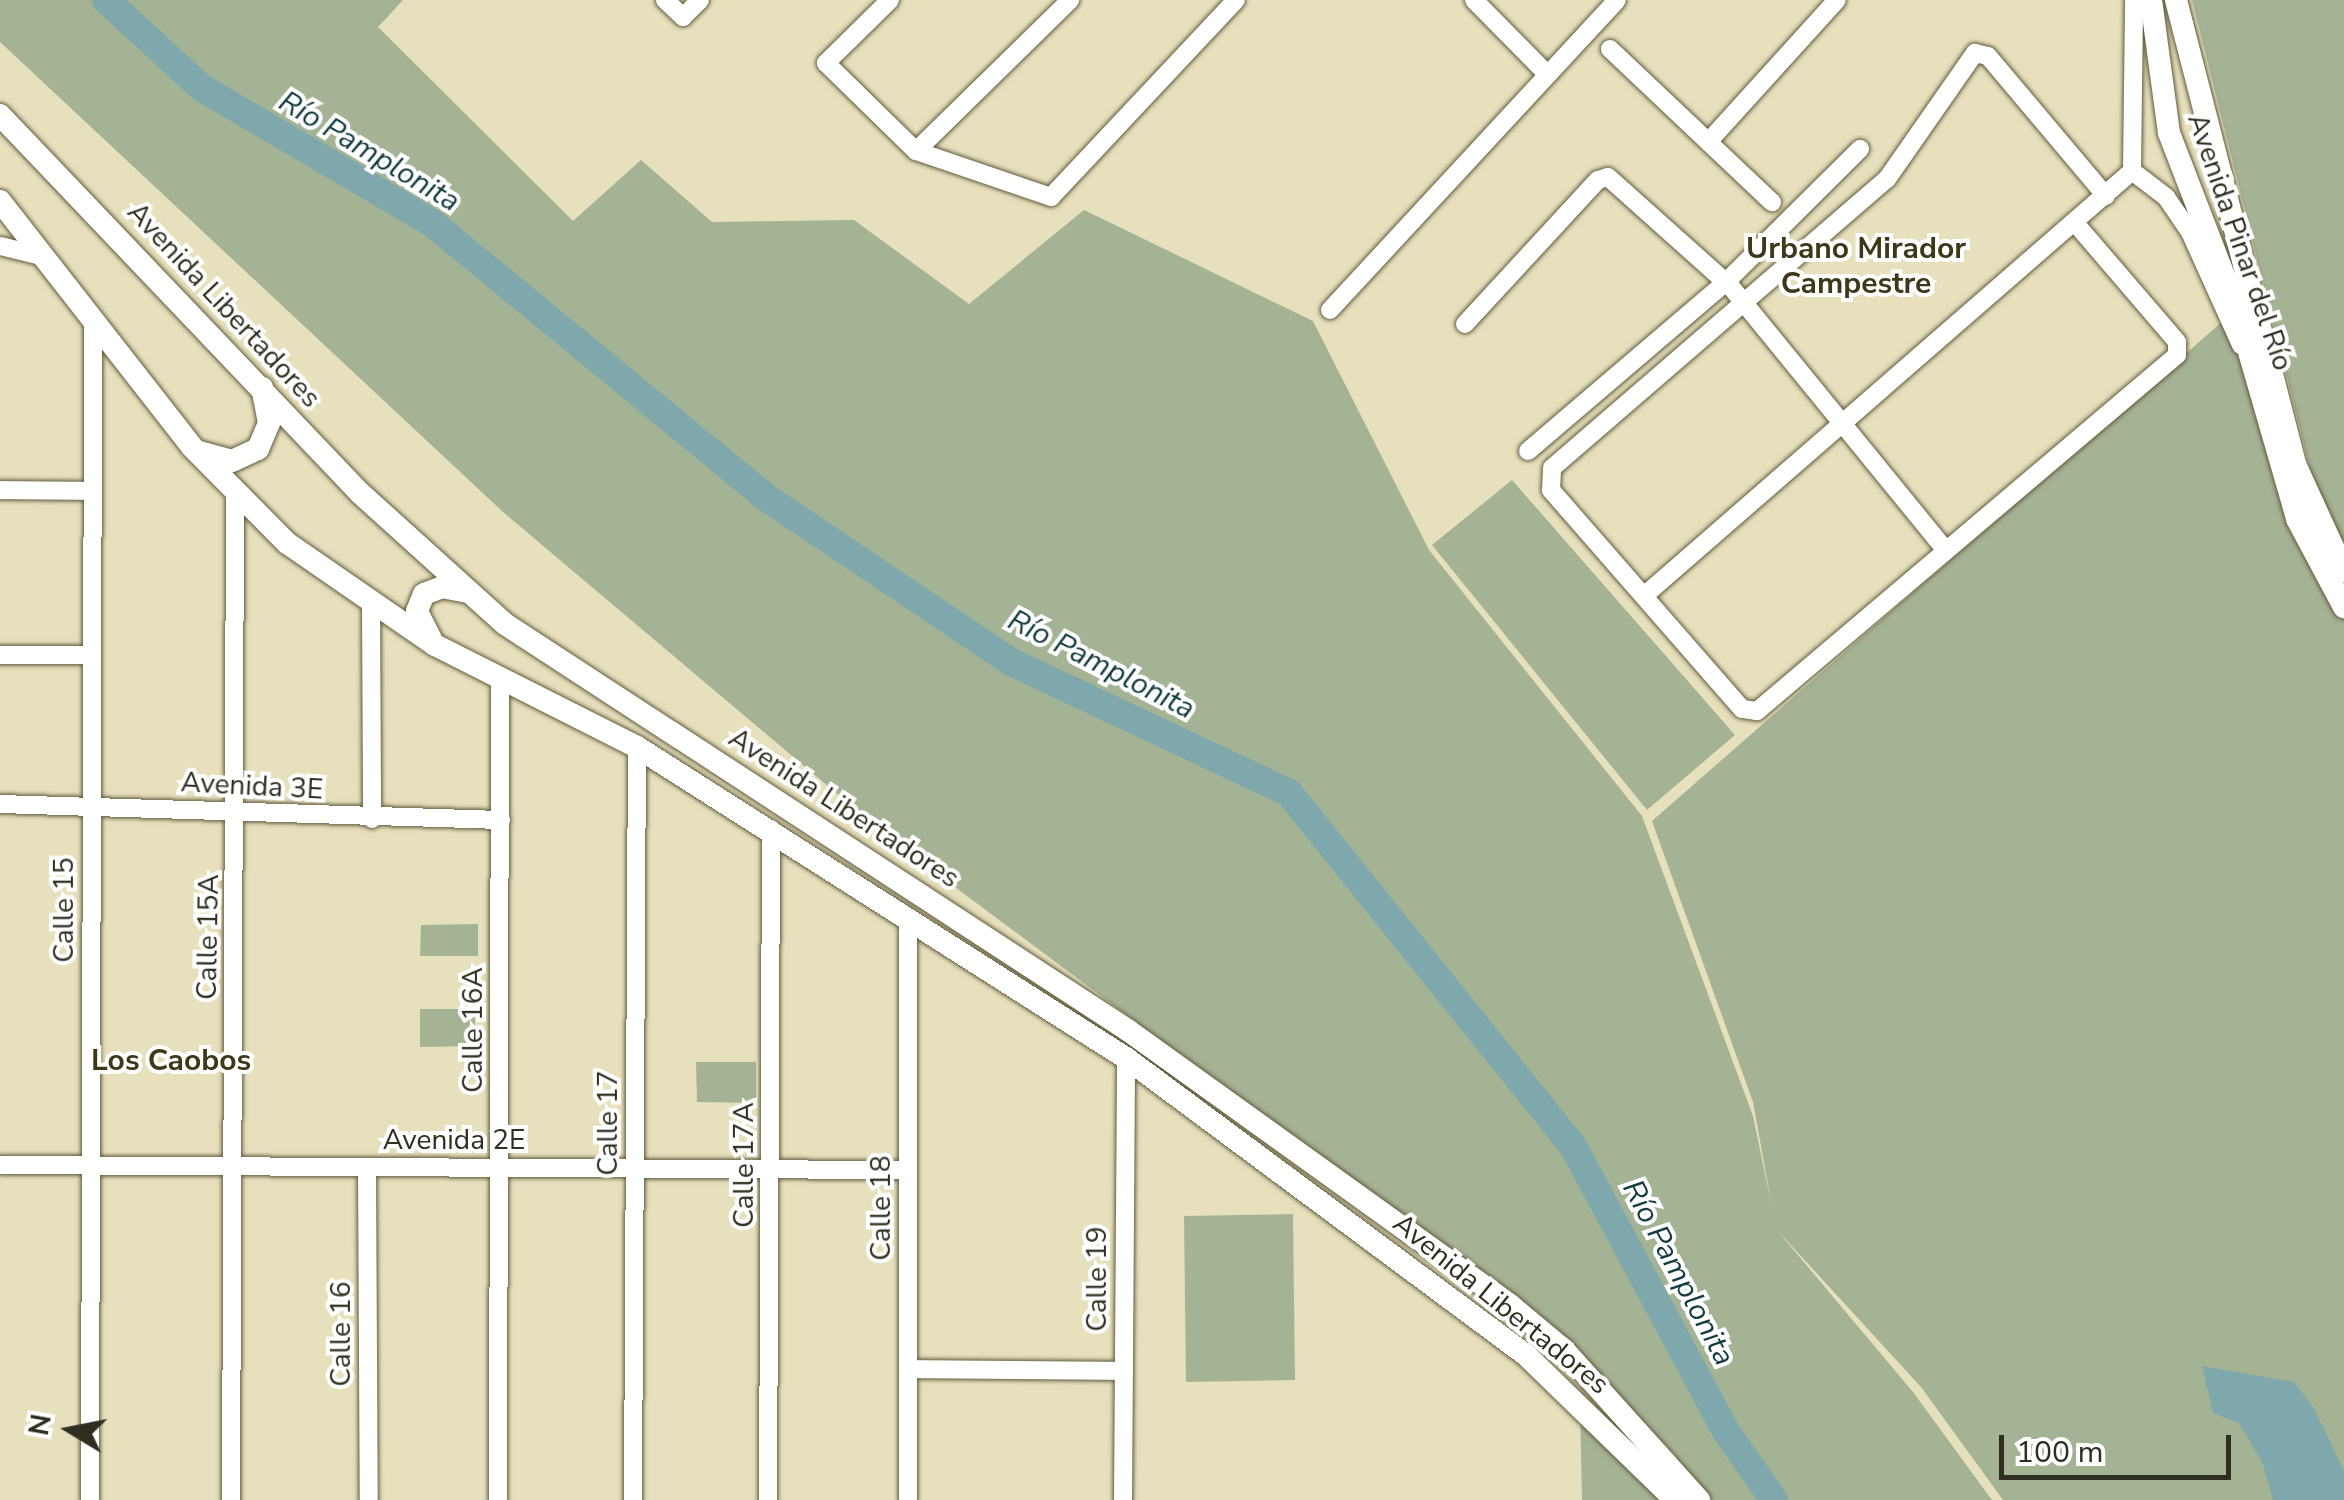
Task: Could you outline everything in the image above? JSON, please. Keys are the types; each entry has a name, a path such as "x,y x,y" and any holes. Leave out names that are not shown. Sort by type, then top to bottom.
{"main road":[{"name":"Avenida Pinar del Río","path":"2151,0 2159,95 2180,163 2250,359 2297,519 2344,607"},
{"name":"Avenida Pinar del Río","path":"2176,0 2295,464 2344,571"},
{"path":"2159,95 2179,109 2191,104 2197,87"},
{"name":"Avenida Libertadores","path":"0,115 370,502 468,592 554,662 1128,1031 1510,1305 1564,1350 1672,1462 1700,1500"},
{"path":"2180,163 2180,148 2192,139 2206,142 2216,154"},
{"name":"Avenida Libertadores","path":"0,201 192,447 235,495 371,605 500,680 637,747 772,829 1126,1058 1525,1354 1675,1500"},
{"path":"192,447 232,461 258,449 269,423 262,388"},
{"path":"435,645 420,624 419,601 432,590 468,592"}],"street":[{"path":"665,0 683,17 700,0"},
{"path":"890,0 826,63 916,151 1051,197 1236,0"},
{"path":"916,151 1070,0"},
{"path":"1474,0 1548,75"},
{"path":"1330,310 1617,0"},
{"path":"1708,141 1837,0"},
{"path":"1645,594 1844,427 2132,171 2134,0"},
{"path":"1610,48 1772,202"},
{"path":"1528,452 1886,179 1978,52 2106,196"},
{"path":"1860,149 1735,294 1548,476 1551,490 1742,710 1754,713 1944,548 2177,355 2177,342 2076,224"},
{"path":"2132,171 2166,197 2190,232 2250,359"},
{"path":"1465,324 1605,176 1735,294 1944,548"},
{"path":"0,246 45,257"},
{"name":"Calle 15","path":"90,1500 93,320"},
{"path":"0,490 93,491"},
{"name":"Calle 15A","path":"231,1500 235,495"},
{"path":"371,605 372,819"},
{"path":"0,655 92,655"},
{"name":"Calle 16A","path":"498,1500 500,680"},
{"name":"Calle 17","path":"634,1500 637,747"},
{"name":"Avenida 3E","path":"0,804 92,804 236,815 501,820"},
{"name":"Calle 17A","path":"768,1500 772,829"},
{"name":"Calle 18","path":"908,917 908,1500"},
{"name":"Calle 19","path":"1123,1500 1126,1058"},
{"name":"Avenida 2E","path":"0,1165 908,1170"},
{"name":"Calle 16","path":"367,1167 369,1500"},
{"path":"908,1370 1124,1370"}],"green space":[{"path":"0,0 403,0 378,27 573,221 641,160 712,222 854,220 969,304 1084,210 1313,321 1429,550 1642,816 1753,1116 1772,1207 1753,1102 1652,821 2223,321 2248,365 2344,614 2344,1500 2003,1500 1921,1387 1777,1230 1913,1392 1992,1500 1707,1500 1675,1455 1567,1343 893,841 503,512 0,42"},
{"path":"2192,0 2344,0 2344,543 2320,508"},
{"path":"1512,480 1735,735 1647,810 1432,545"},
{"path":"478,924 478,956 420,956 421,925"},
{"path":"420,1009 475,1009 475,1046 420,1047"},
{"path":"696,1062 756,1062 756,1103 697,1102"},
{"path":"1293,1214 1295,1380 1186,1382 1184,1216"},
{"path":"1580,1407 1670,1500 1582,1500"}],"water":[{"path":"2202,1366 2294,1382 2314,1408 2344,1471 2344,1500 2273,1500 2263,1464 2239,1423 2213,1413"}],"waterway":[{"name":"Río Pamplonita","path":"106,0 202,88 432,223 764,496 1011,662 1289,793 1573,1146 1725,1430 1774,1500"}],"district":[{"name":"Urbano Mirador Campestre","path":"1856,266"},
{"name":"Los Caobos","path":"171,1061"}]}
